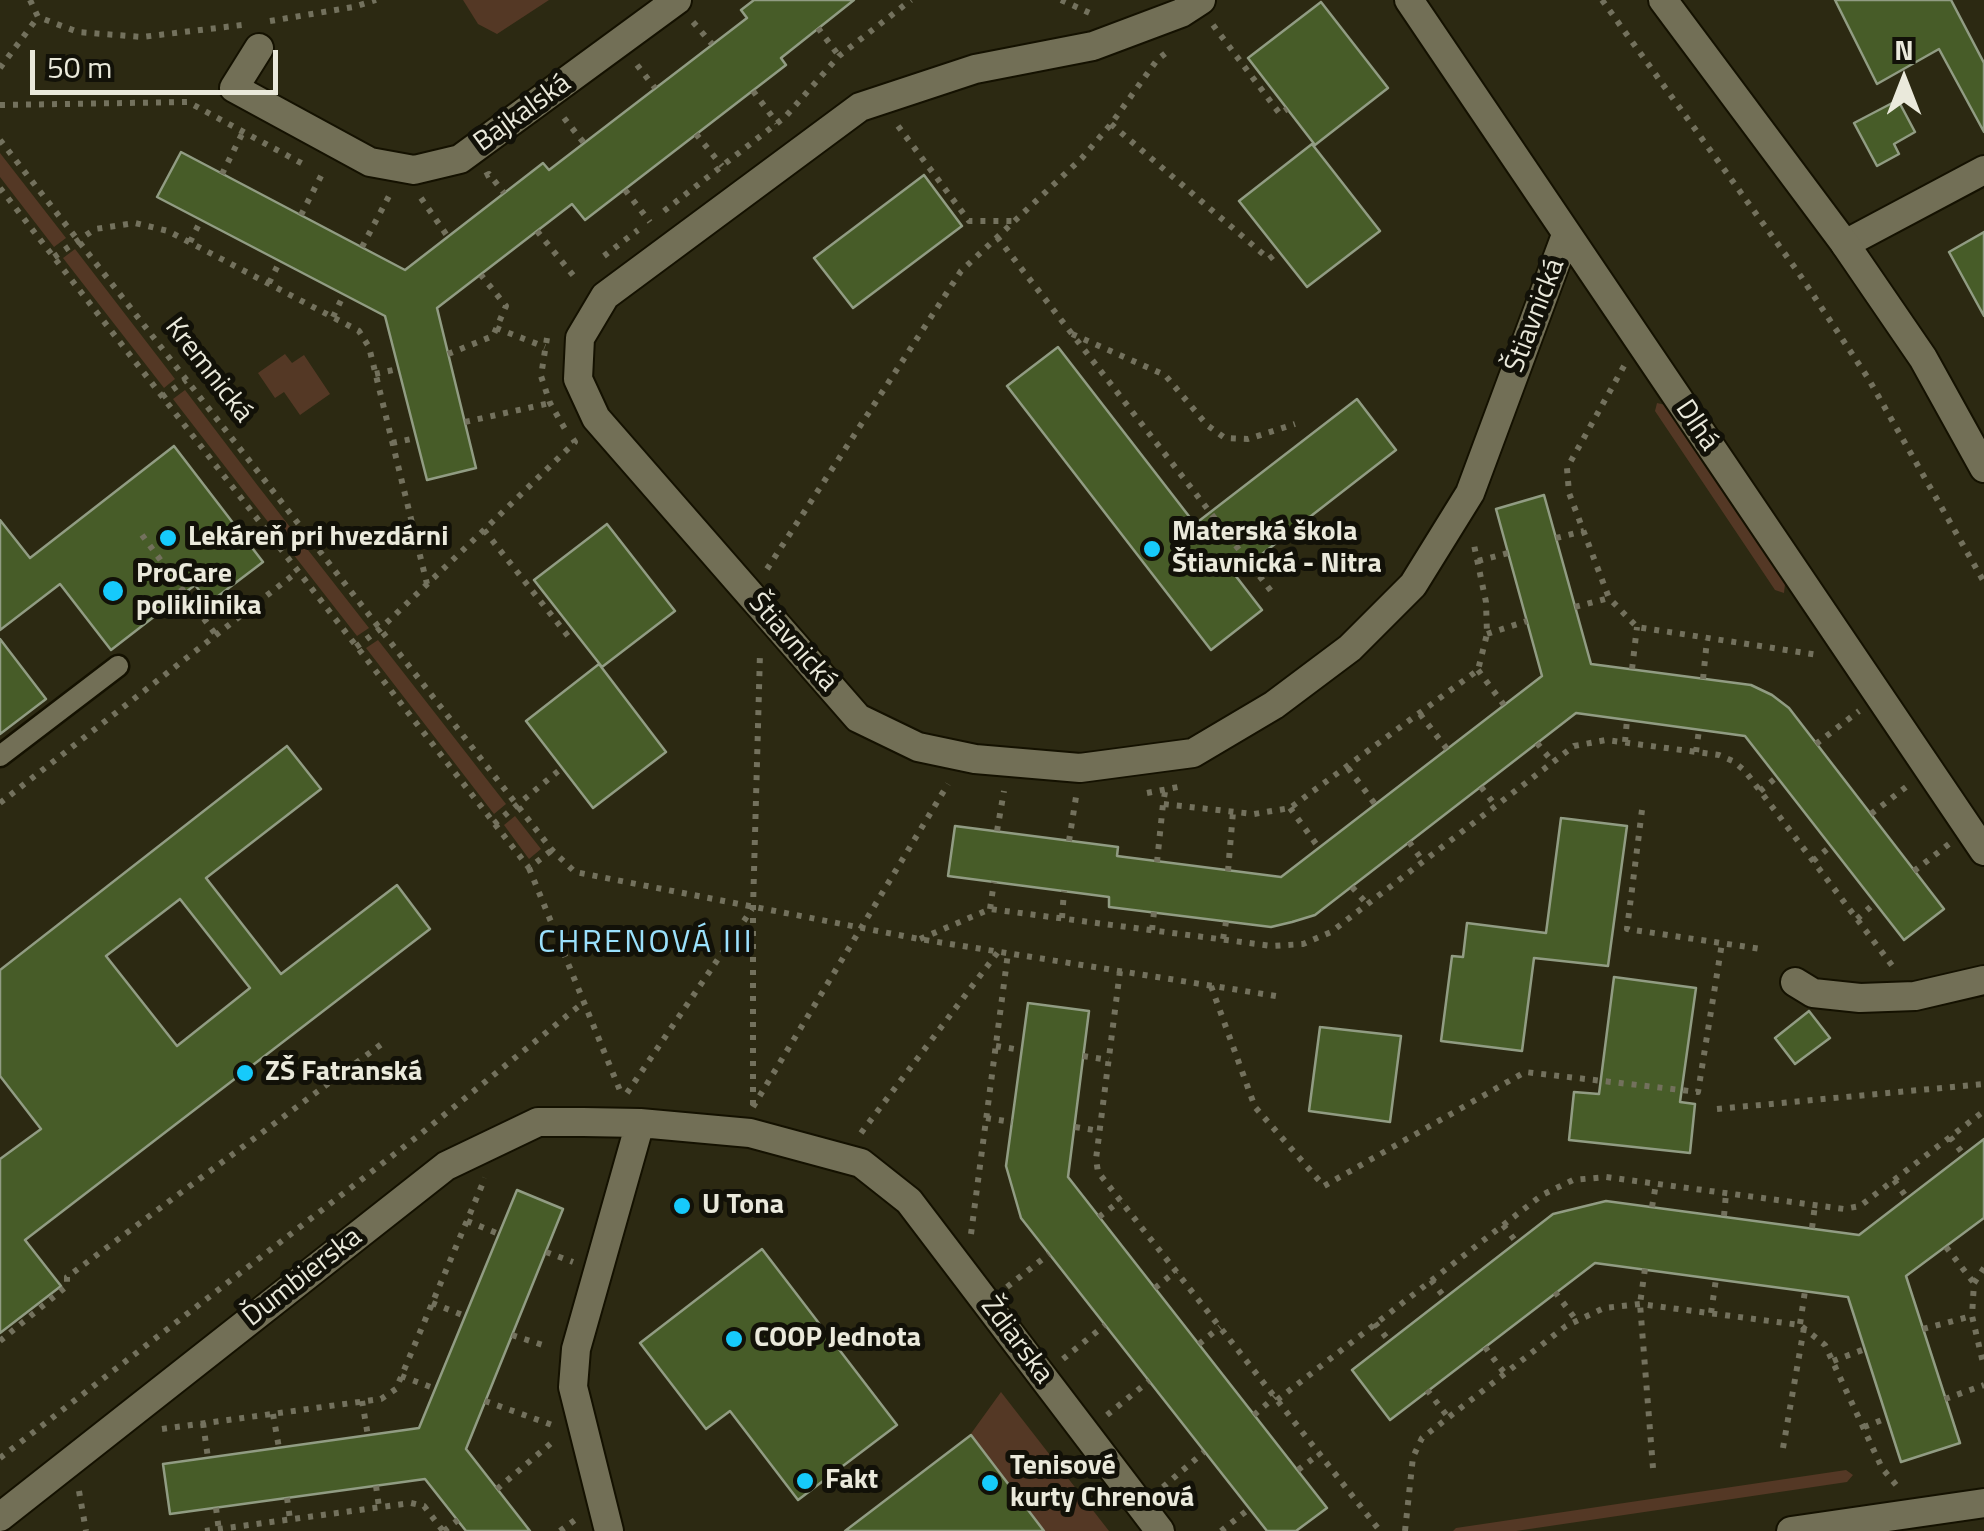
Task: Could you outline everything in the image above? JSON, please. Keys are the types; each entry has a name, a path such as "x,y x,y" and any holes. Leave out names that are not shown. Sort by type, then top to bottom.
{"street":[{"name":"Bajkalská","path":"259,31 234,88 370,162 414,170 460,159 676,0"},
{"name":"Dlhá","path":"1409,0 1984,851"},
{"path":"1664,0 1845,244 1923,358 1984,468"},
{"name":"Štiavnická","path":"1205,10 1182,13 1092,46 975,69 860,107 605,296 580,338 578,379 596,418 858,718 918,747 975,759 1080,768 1192,754 1274,705 1350,648 1413,586 1470,492 1566,235"},
{"path":"1845,244 1984,170"},
{"path":"1795,982 1813,994 1860,998 1915,996 1984,980"},
{"name":"Ďumbierska","path":"0,1517 446,1166 538,1122 751,1120 859,1150"},
{"path":"609,1531 572,1387 576,1349 640,1123"},
{"name":"Ždiarska","path":"859,1150 909,1201 1160,1531"},
{"path":"1791,1531 1984,1502"}],"lane":[{"path":"0,756 118,666"}],"path":[{"path":"30,0 38,16 78,32 142,37 259,31 376,0"},
{"path":"1602,0 1858,362 1984,582"},
{"path":"1205,10 1280,114 1287,109"},
{"path":"0,68 38,16"},
{"path":"818,28 839,56"},
{"path":"750,596 960,271 1082,158 1170,50"},
{"path":"752,91 777,123"},
{"path":"0,105 188,102 336,181"},
{"path":"880,102 969,221 1014,222"},
{"path":"1112,124 1269,259 1279,251"},
{"path":"222,174 242,132"},
{"path":"696,134 722,166"},
{"name":"Kremnická","path":"0,140 516,805 575,872 919,939 1276,996"},
{"path":"301,215 322,174"},
{"path":"473,181 488,174 504,193"},
{"path":"0,188 529,868 624,1098 752,908"},
{"path":"624,190 650,222"},
{"path":"370,193 420,197 439,192"},
{"path":"362,247 389,196"},
{"path":"420,197 448,236"},
{"path":"190,242 200,220"},
{"path":"54,256 95,229 135,223 168,230 366,338 427,584"},
{"path":"537,231 578,280"},
{"path":"997,237 1271,591"},
{"path":"269,283 280,261"},
{"path":"448,354 492,336 506,306 481,275"},
{"path":"333,317 344,294"},
{"path":"496,328 545,347"},
{"path":"1071,333 1165,375 1207,424 1225,438 1248,440 1296,424"},
{"path":"1635,372 1627,361 1567,468 1570,492 1609,598 1637,628 1828,657"},
{"path":"375,374 398,369"},
{"path":"162,398 186,380"},
{"path":"464,422 550,403"},
{"path":"392,443 416,438"},
{"path":"575,442 588,457"},
{"path":"1463,558 1480,529"},
{"path":"484,530 568,636 574,631"},
{"path":"1556,538 1584,531"},
{"path":"142,534 216,635"},
{"path":"1164,804 1234,812 1271,813 1290,808 1478,670 1487,634 1486,602 1474,544"},
{"path":"1478,561 1508,553"},
{"path":"0,803 297,572"},
{"path":"1575,607 1609,598"},
{"path":"1487,634 1527,621"},
{"path":"1632,670 1637,628"},
{"path":"356,647 380,629"},
{"path":"1703,679 1707,640"},
{"path":"751,1120 752,908 760,646 772,659"},
{"path":"1478,670 1504,706"},
{"path":"1854,695 1872,723"},
{"path":"1816,744 1862,708"},
{"path":"1420,714 1447,749"},
{"path":"1625,742 1627,720"},
{"path":"1696,752 1699,730"},
{"path":"919,939 990,909 1272,946 1303,944 1331,932 1574,746 1590,740 1625,742 1733,761 1760,790 1915,996"},
{"path":"1537,743 1552,762"},
{"path":"494,824 562,768"},
{"path":"1348,768 1376,804"},
{"path":"751,1120 950,780 935,776"},
{"path":"1760,790 1777,777"},
{"path":"1871,814 1912,782"},
{"path":"1130,794 1165,792 1183,786"},
{"path":"986,787 1022,792"},
{"path":"1480,787 1496,806"},
{"path":"997,832 1004,790"},
{"path":"1157,862 1165,792"},
{"path":"1058,796 1094,796"},
{"path":"1069,842 1076,797"},
{"path":"1290,808 1319,848"},
{"path":"1642,810 1627,929 1761,949"},
{"path":"1228,871 1234,812"},
{"path":"1914,871 1952,842 1942,827"},
{"path":"1408,842 1424,861"},
{"path":"1813,861 1831,846"},
{"path":"529,868 552,850"},
{"path":"990,909 994,882"},
{"path":"1352,887 1367,904"},
{"path":"1062,918 1064,891"},
{"path":"1857,919 1875,903"},
{"path":"1152,930 1154,912"},
{"path":"1223,939 1226,922"},
{"path":"1211,986 1255,1107 1324,1186 1525,1072 1698,1092 1722,942"},
{"path":"970,1244 1004,952"},
{"path":"859,1150 1004,952"},
{"path":"1120,971 1098,1172 1380,1531"},
{"path":"0,1458 418,1136 584,1002"},
{"path":"0,1341 67,1286 67,1277 383,1042"},
{"path":"996,1046 1022,1050"},
{"path":"1083,1056 1109,1060"},
{"path":"1717,1110 1984,1084"},
{"path":"1254,1414 1542,1194 1574,1180 1606,1178 1844,1209 1860,1206 1984,1111"},
{"path":"986,1118 1012,1122"},
{"path":"1074,1127 1100,1131"},
{"path":"1950,1137 1964,1155"},
{"path":"156,1430 381,1398 396,1389 487,1174"},
{"path":"1894,1180 1907,1198"},
{"path":"1652,1207 1656,1184"},
{"path":"1724,1216 1726,1194"},
{"path":"1099,1217 1120,1201"},
{"path":"1812,1228 1815,1205"},
{"path":"467,1220 499,1234"},
{"path":"1503,1225 1517,1243"},
{"path":"1946,1246 1974,1283"},
{"path":"546,1252 584,1266"},
{"path":"1004,1289 1049,1254"},
{"path":"1984,1268 1974,1283 1972,1316 1984,1367"},
{"path":"1645,1269 1640,1304 1653,1468"},
{"path":"1155,1288 1176,1272"},
{"path":"1711,1313 1716,1279"},
{"path":"1431,1280 1445,1298"},
{"path":"1783,1448 1805,1291"},
{"path":"1556,1292 1577,1321"},
{"path":"432,1303 465,1316"},
{"path":"1405,1531 1413,1457 1422,1438 1577,1321 1604,1308 1640,1304 1802,1326 1825,1345 1892,1483 1910,1492"},
{"path":"1924,1330 1972,1316"},
{"path":"1376,1323 1389,1341"},
{"path":"1060,1362 1105,1325"},
{"path":"1199,1344 1220,1327"},
{"path":"512,1335 559,1350"},
{"path":"1484,1347 1505,1374"},
{"path":"1833,1362 1865,1350"},
{"path":"401,1376 436,1389"},
{"path":"1104,1418 1149,1382"},
{"path":"1945,1398 1984,1386"},
{"path":"1428,1390 1448,1418"},
{"path":"362,1401 368,1436"},
{"path":"485,1401 567,1430 497,1489"},
{"path":"273,1414 279,1448"},
{"path":"1864,1427 1886,1418"},
{"path":"203,1424 208,1458"},
{"path":"1159,1490 1204,1452"},
{"path":"1298,1470 1320,1454"},
{"path":"77,1480 86,1531"},
{"path":"376,1486 379,1507"},
{"path":"287,1498 290,1519"},
{"path":"205,1531 418,1503 444,1531 458,1520"},
{"path":"216,1508 219,1530"},
{"path":"1221,1531 1249,1509"}],"shaded area":[{"path":"463,0 549,0 497,34 478,24"},
{"path":"0,153 66,238 54,247 0,177"},
{"path":"75,249 175,379 164,388 63,258"},
{"path":"285,354 292,363 304,355 330,394 300,415 284,392 275,398 258,373"},
{"path":"185,390 369,628 357,636 247,495 173,399"},
{"path":"1657,403 1666,405 1785,584 1784,593 1775,590 1655,411"},
{"path":"378,640 506,804 494,814 366,648"},
{"path":"515,816 541,849 529,859 504,825"},
{"name":"Tenisové kurty Chrenová","path":"1001,1392 1109,1531 845,1531 970,1435"},
{"path":"1846,1470 1853,1475 1847,1482 1516,1531 1453,1531 1456,1528"}],"building":[{"path":"754,0 854,0 781,58 786,65 585,220 572,204 437,308 476,468 427,480 385,316 157,197 181,152 405,270 543,163 549,170 747,18 741,10"},
{"path":"1835,0 1951,0 1984,63 1984,132 1939,49 1877,84"},
{"path":"1321,2 1388,88 1315,145 1248,58"},
{"path":"1898,100 1915,132 1894,144 1899,154 1877,166 1854,123"},
{"path":"1312,144 1380,231 1307,287 1239,201"},
{"path":"924,175 962,226 853,308 814,258"},
{"path":"1984,232 1984,316 1949,252"},
{"path":"1058,347 1195,524 1357,399 1396,450 1235,575 1262,610 1211,650 1007,386"},
{"path":"174,446 263,562 209,603 195,585 111,650 60,584 0,630 0,520 30,558"},
{"path":"1544,495 1591,664 1751,685 1772,695 1789,708 1944,909 1904,940 1745,736 1576,713 1315,915 1292,922 1271,927 1109,907 1109,897 948,876 955,826 1118,847 1117,856 1281,877 1542,676 1496,509"},
{"path":"607,524 675,611 602,667 534,580"},
{"path":"0,639 46,699 0,734"},
{"path":"599,664 666,752 593,808 526,721"},
{"path":"287,746 321,789 206,878 281,974 397,885 430,929 25,1240 61,1286 0,1333 0,1159 41,1129 0,1076 0,970","holes":["180,899 250,988 177,1046 106,956"]},
{"path":"1561,818 1627,826 1608,966 1534,958 1522,1051 1441,1041 1452,956 1463,957 1467,923 1546,933"},
{"path":"1614,977 1696,988 1680,1102 1695,1104 1690,1153 1569,1140 1574,1092 1599,1094"},
{"path":"1028,1003 1089,1011 1068,1177 1327,1508 1296,1531 1267,1531 1021,1218 1006,1166"},
{"path":"1809,1011 1830,1038 1795,1064 1775,1038"},
{"path":"1320,1027 1401,1036 1390,1122 1309,1111"},
{"path":"1984,1139 1984,1218 1906,1276 1960,1443 1901,1462 1848,1297 1595,1263 1390,1420 1352,1370 1553,1214 1606,1201 1859,1235"},
{"path":"517,1190 563,1209 466,1449 530,1531 466,1531 425,1479 170,1514 163,1464 419,1428"},
{"path":"762,1249 897,1425 798,1500 730,1411 706,1429 640,1343"},
{"path":"971,1435 1044,1531 845,1531"}],"place":[{"name":"Lekáreň pri hvezdárni","path":"168,538"},
{"name":"Materská škola Štiavnická - Nitra","path":"1152,549"},
{"name":"ProCare poliklinika","path":"113,591"},
{"name":"ZŠ Fatranská","path":"245,1073"},
{"name":"U Tona","path":"682,1206"},
{"name":"COOP Jednota","path":"734,1339"},
{"name":"Fakt","path":"805,1481"},
{"name":"Tenisové kurty Chrenová","path":"990,1483"}],"district":[{"name":"CHRENOVÁ III","path":"646,944"}]}
